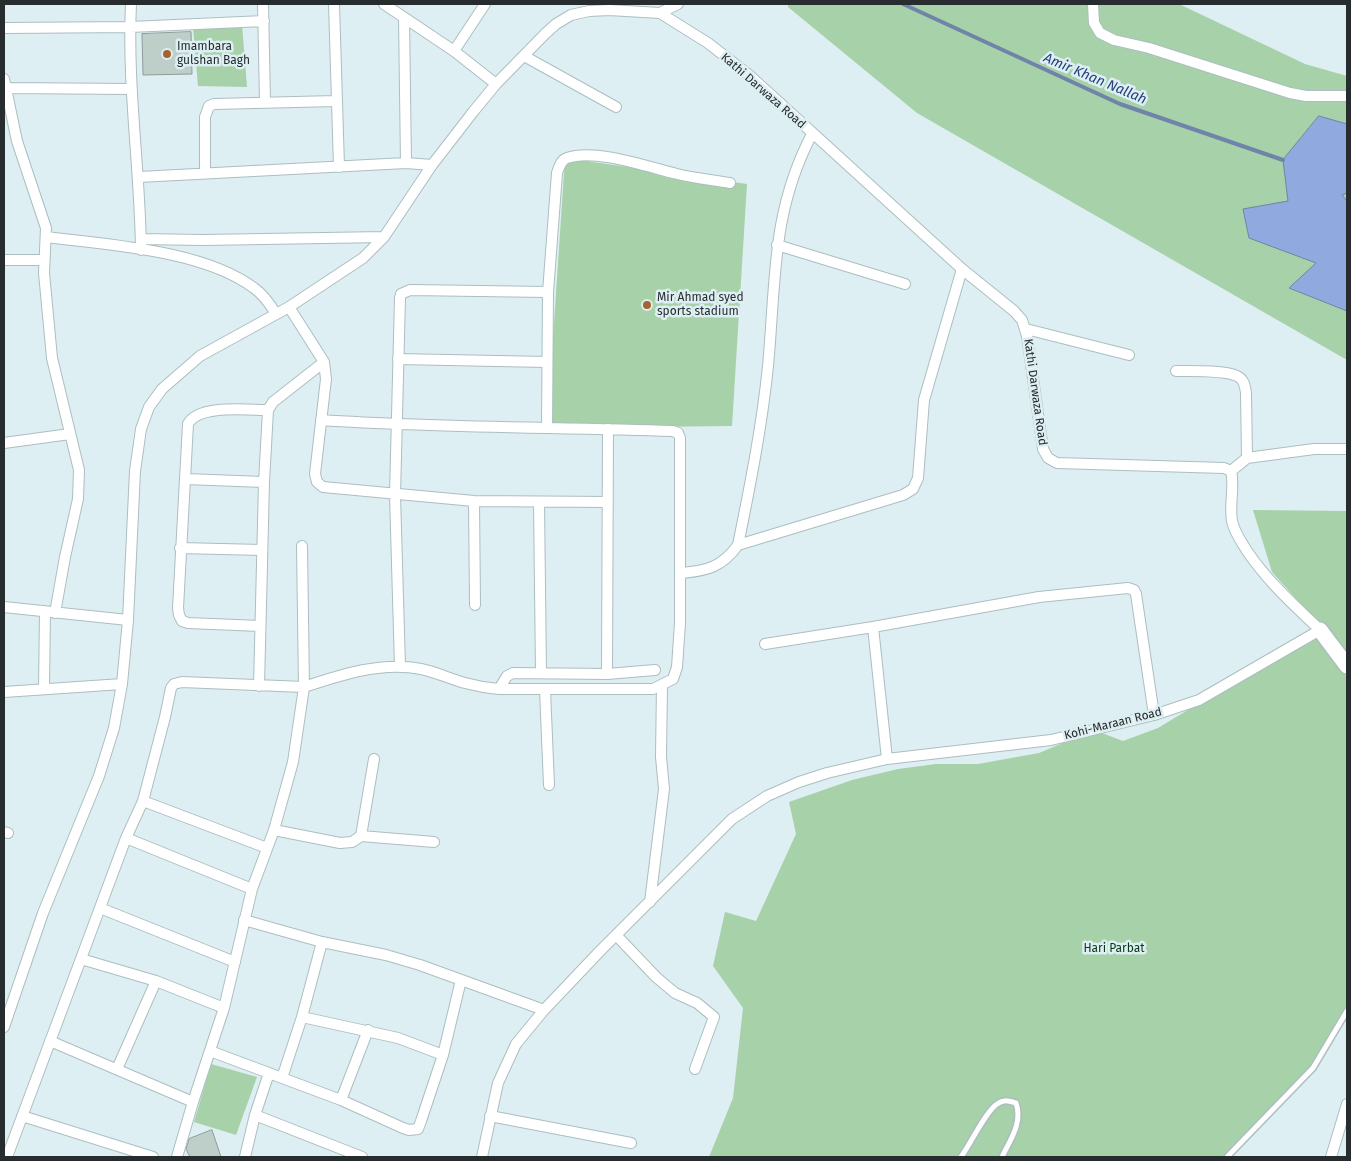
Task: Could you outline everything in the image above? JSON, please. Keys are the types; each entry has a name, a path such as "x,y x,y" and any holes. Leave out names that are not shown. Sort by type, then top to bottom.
{"street":[{"path":"131,4 132,89 139,176 141,245"},
{"path":"263,4 265,102"},
{"path":"334,4 339,167"},
{"path":"384,4 454,51 496,84"},
{"path":"454,51 485,4"},
{"path":"4,1027 7,1008 42,914 99,776 114,728 122,684 128,620 135,471 141,429 149,407 162,389 200,356 289,308 362,258 384,237 432,165 496,84 556,24 571,15 589,11 609,10 660,13 678,4"},
{"path":"1093,4 1094,23 1100,33 1114,40 1149,48 1290,93 1306,96 1347,96"},
{"name":"Kathi Darwaza Road","path":"660,13 708,43 749,75 962,270 1014,311 1022,320 1026,328 1040,436 1048,458 1056,463 1224,468 1231,471"},
{"path":"404,18 406,163"},
{"path":"4,28 130,27 264,21"},
{"path":"524,56 616,107"},
{"path":"44,688 50,612 62,569 80,486 79,470 52,358 44,260 47,237 44,218 17,141 5,84 132,89"},
{"path":"205,173 205,117 209,106 214,104 336,101"},
{"path":"681,574 701,572 715,567 729,558 738,545 758,436 768,366 777,245 781,220 791,181 800,157 812,134"},
{"path":"547,428 548,292 556,173 565,158 578,155 602,156 678,174 730,183"},
{"path":"139,176 406,163 432,165"},
{"path":"47,237 141,245 203,240 384,237"},
{"path":"141,245 215,267 254,288 267,300 276,314"},
{"path":"777,245 905,284"},
{"path":"4,260 44,260"},
{"path":"738,545 903,495 913,489 918,471 924,400 962,270"},
{"path":"400,666 395,495 400,298 405,291 548,292"},
{"path":"289,308 324,362 326,379 314,474 317,482 323,487 474,501 608,502"},
{"path":"1026,328 1129,355"},
{"path":"398,359 547,362"},
{"path":"259,686 264,482 268,410 273,402 324,362"},
{"path":"1176,370 1227,373 1238,376 1244,382 1246,393 1247,458"},
{"path":"260,626 188,623 182,621 178,608 180,548 188,424 191,418 208,412 268,410"},
{"path":"7,1157 126,838 143,801 171,688 174,684 182,682 304,687 368,670 400,666 422,669 480,687 499,689 653,689 673,679 677,667 681,574 680,438 678,433 673,431 608,429 396,425 321,420"},
{"path":"607,674 608,429"},
{"path":"4,443 70,434"},
{"path":"1347,449 1314,449 1247,458 1231,471 1233,478 1232,522 1236,535 1271,584 1320,630 1347,666"},
{"path":"185,479 264,482"},
{"path":"474,501 475,605"},
{"path":"539,502 541,673"},
{"path":"177,1157 192,1102 224,1008 252,889 274,830 293,762 304,687 302,546"},
{"path":"180,548 262,550"},
{"path":"765,644 873,627 1039,597 1128,588 1134,590 1136,594 1154,715"},
{"path":"4,607 128,620"},
{"path":"873,627 887,759"},
{"name":"Kohi-Maraan Road","path":"482,1157 498,1083 516,1044 544,1010 616,935 732,819 767,796 799,782 827,773 887,759 1051,740 1154,715 1198,700 1320,630"},
{"path":"499,689 509,674 607,674 655,670"},
{"path":"4,692 122,684"},
{"path":"650,902 664,789 661,757 662,685"},
{"path":"545,690 549,785"},
{"path":"361,836 374,759"},
{"path":"143,801 267,848"},
{"path":"274,830 340,843 352,842 361,836 434,842"},
{"path":"126,838 252,889"},
{"path":"100,908 235,962"},
{"path":"244,920 322,942 420,965 544,1010"},
{"path":"616,935 656,976 676,993 698,1003 714,1017 695,1069"},
{"path":"282,1078 302,1017 322,942"},
{"path":"81,959 156,981 224,1008"},
{"path":"210,1051 341,1100 403,1128 409,1130 418,1129 443,1055 461,980"},
{"path":"117,1069 156,981"},
{"path":"302,1017 398,1038 443,1055"},
{"path":"341,1100 368,1030"},
{"path":"50,1041 192,1102"},
{"path":"245,1157 269,1073"},
{"path":"1330,1157 1347,1104"},
{"path":"256,1115 362,1157"},
{"path":"22,1116 153,1157"},
{"path":"490,1116 631,1143"}],"lane":[{"path":"1227,1157 1313,1068 1347,1011"},
{"path":"961,1157 990,1112 997,1104 1007,1100 1016,1103 1020,1112 1019,1121 1002,1157"}],"green space":[{"path":"788,4 1179,4 1305,64 1347,76 1347,360 917,113 788,7"},
{"path":"242,25 247,87 198,86 193,27"},
{"name":"Mir Ahmad syed sports stadium","path":"565,158 747,184 732,426 547,428"},
{"path":"1253,510 1347,511 1347,656 1272,572"},
{"name":"Hari Parbat","path":"1320,630 1347,678 1347,1010 1313,1068 1230,1157 709,1157 733,1098 743,1008 713,966 725,912 756,921 796,834 789,802 852,780 898,769 936,764 978,764 1039,753 1094,730 1123,741 1158,728"},
{"path":"211,1064 257,1077 236,1135 194,1122"}],"water":[{"path":"1319,116 1347,124 1347,193 1342,195 1347,201 1347,311 1289,288 1316,263 1249,238 1243,209 1288,201 1283,160"}],"building":[{"name":"Imambara gulshan Bagh","path":"191,32 192,74 143,75 142,34"},
{"path":"212,1130 221,1157 190,1157 186,1149 189,1139"}],"waterway":[{"name":"Amir Khan Nallah","path":"903,4 1120,104 1283,160"}],"place":[{"name":"Imambara gulshan Bagh","path":"167,54"},
{"name":"Mir Ahmad syed sports stadium","path":"647,305"}]}
